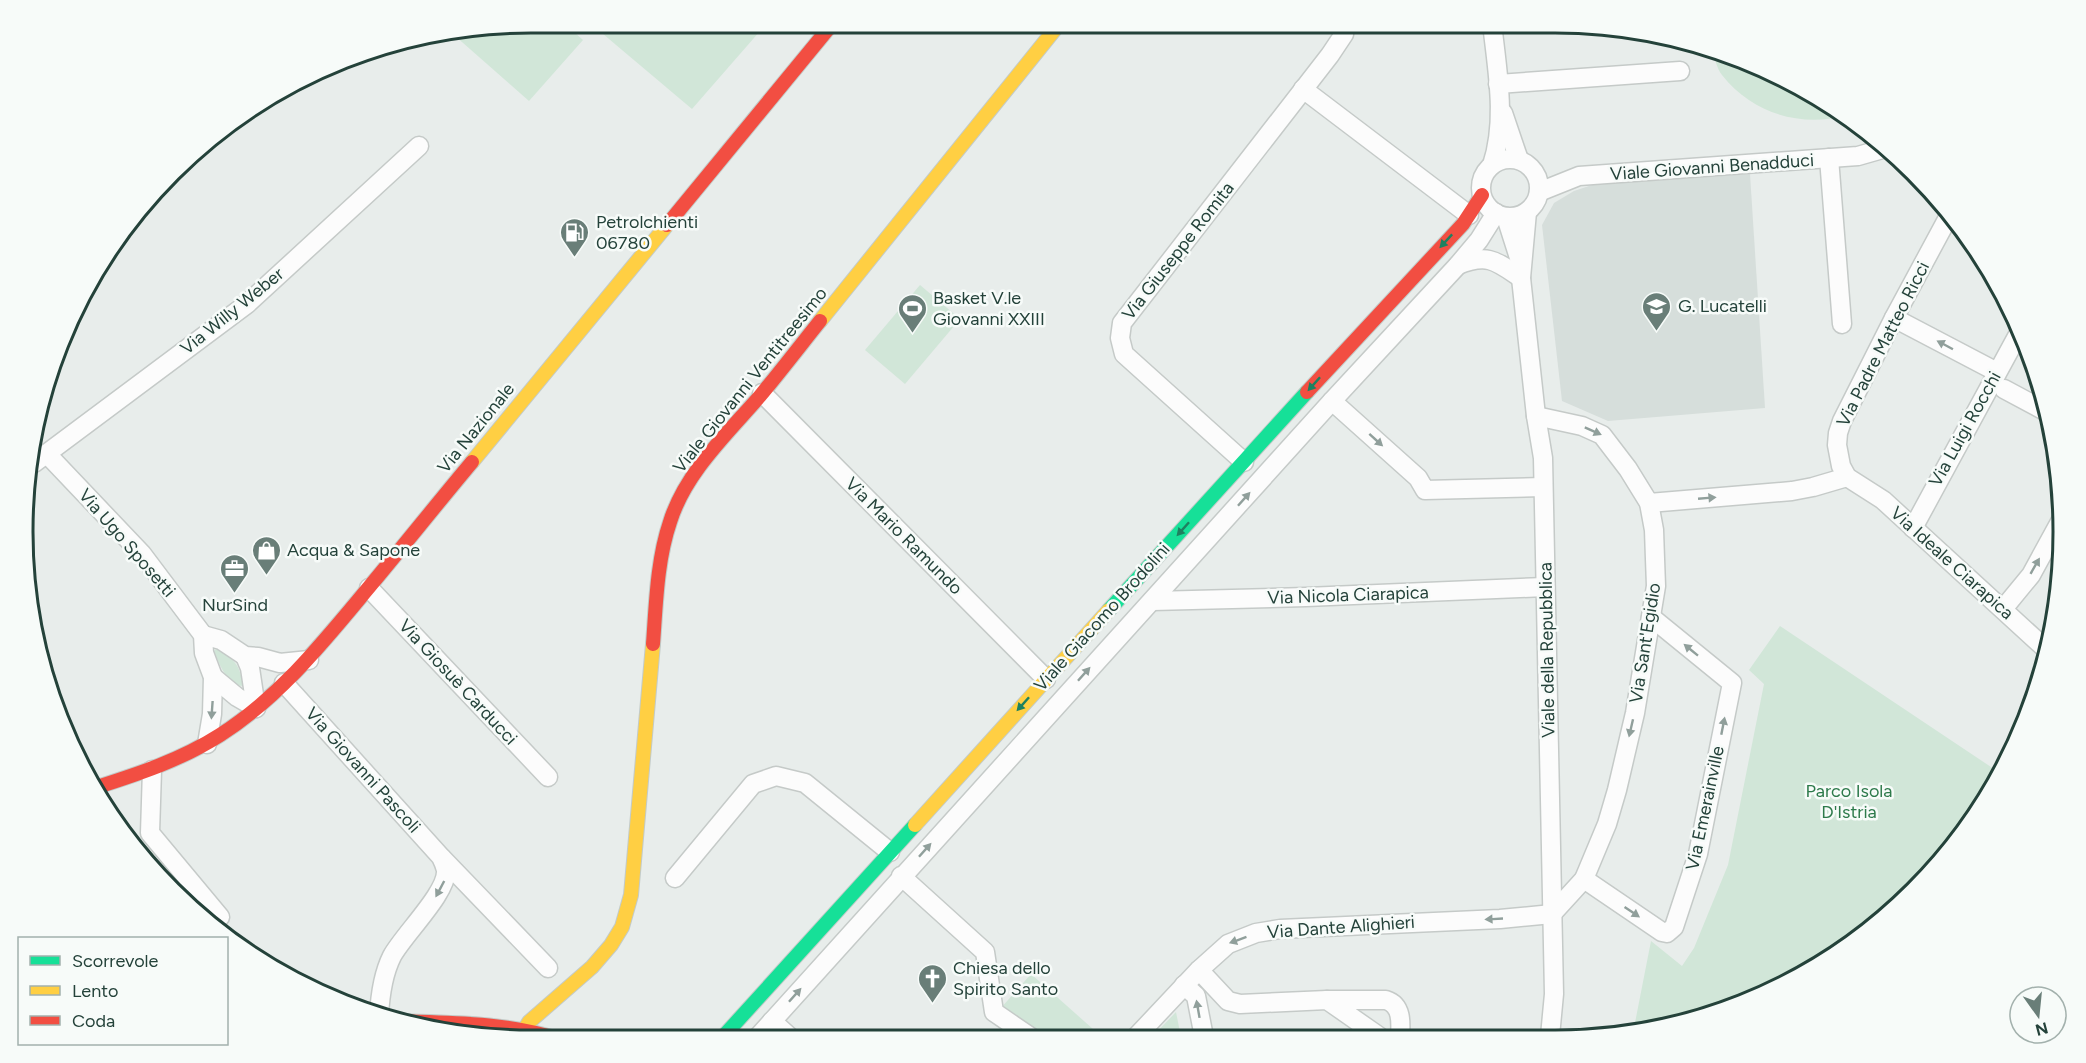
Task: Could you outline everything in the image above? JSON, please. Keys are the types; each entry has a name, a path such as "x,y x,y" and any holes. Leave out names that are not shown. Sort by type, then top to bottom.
{"street":[{"name":"Via Nazionale","path":"103,785 152,770 207,744 256,708 309,660 825,33"},
{"name":"Viale Giovanni Ventitreesimo","path":"524,1030 528,1022 592,967 611,945 621,927 632,895 656,606 664,543 670,520 687,486 711,452 762,393 1052,33"},
{"name":"Via Giuseppe Romita","path":"1244,462 1124,354 1119,338 1122,322 1344,33"},
{"path":"1493,33 1500,106 1497,150 1492,165 1483,179 1482,195 1485,202 1501,215 1521,215 1533,206 1539,192 1539,184 1526,165 1500,106"},
{"path":"1498,84 1680,71"},
{"path":"1303,89 1469,215"},
{"name":"Via Willy Weber","path":"40,459 247,304 419,146"},
{"name":"Viale Giovanni Benadduci","path":"1539,192 1579,176 1858,156 1876,151"},
{"path":"1829,158 1842,324"},
{"path":"1492,165 1500,160 1510,159 1544,173 1579,176"},
{"name":"Viale Giacomo Brodolini","path":"729,1030 1347,347 1463,224 1482,195"},
{"name":"Viale della Repubblica","path":"1527,212 1521,272 1536,416 1543,458 1554,994 1551,1030"},
{"name":"Viale Giacomo Brodolini","path":"764,1030 1501,215"},
{"name":"Viale della Repubblica","path":"1501,215 1521,272"},
{"name":"Via Padre Matteo Ricci","path":"1847,477 1838,456 1838,433 1894,318 1945,223"},
{"path":"1458,265 1475,258 1492,260 1521,272"},
{"path":"1894,318 1997,372"},
{"name":"Via Luigi Rocchi","path":"1913,528 1929,494 2015,340"},
{"path":"2004,389 2037,407"},
{"name":"Via Mario Ramundo","path":"762,393 1046,679"},
{"path":"1332,401 1418,478 1425,490 1543,487"},
{"name":"Via Sant'Egidio","path":"1536,416 1582,426 1602,435 1628,469 1649,503 1654,530 1656,586 1635,713 1607,824 1584,879 1552,914"},
{"name":"Via Ugo Sposetti","path":"40,459 142,554 203,635 204,653 213,676 212,714 207,744"},
{"path":"1649,503 1813,487 1847,477"},
{"name":"Via Ideale Ciarapica","path":"1847,477 1883,500 2040,643"},
{"name":"Via Ideale Ciarapica","path":"1883,500 1898,503 1911,502 1929,494"},
{"path":"2003,609 2031,574 2053,535"},
{"name":"Via Nicola Ciarapica","path":"1152,600 1305,597 1545,587"},
{"name":"Via Giosuè Carducci","path":"369,588 548,777"},
{"name":"Via Emerainville","path":"1584,879 1662,932 1667,933 1674,927 1698,854 1732,682 1651,617"},
{"path":"203,635 221,640 245,656 280,663 309,660"},
{"path":"245,656 250,668 256,708"},
{"path":"213,676 237,697 256,708"},
{"name":"Via Giovanni Pascoli","path":"284,683 441,857 548,968"},
{"path":"152,770 150,833 220,917"},
{"path":"675,878 753,784 776,776 805,783 890,852"},
{"path":"380,1007 383,982 391,958 403,938 443,887 446,870 441,857"},
{"path":"902,876 985,952 994,1012 1019,1030"},
{"name":"Via Dante Alighieri","path":"1143,1030 1199,970 1228,944 1256,933 1280,929 1500,919 1552,914"},
{"path":"1199,970 1228,1001 1240,1004 1386,1000 1398,1008 1400,1030"},
{"path":"1184,986 1196,996 1203,1030"},
{"path":"1328,1000 1370,1030"},
{"path":"772,1022 781,1030"},
{"path":"448,1023 481,1023 502,1029"}],"shaded area":[{"name":"G. Lucatelli","path":"1750,174 1765,408 1608,421 1562,401 1542,225 1554,203 1574,191 1592,185"}],"green space":[{"path":"575,33 583,40 529,101 458,39 499,34"},
{"path":"602,33 758,33 692,109"},
{"path":"1714,59 1775,84 1833,118 1810,120 1793,118 1762,108 1734,88 1717,67"},
{"name":"Basket V.le Giovanni XXIII","path":"920,285 960,319 905,384 865,350"},
{"name":"Parco Isola D'Istria","path":"1780,626 1993,768 1969,808 1929,860 1907,884 1858,927 1804,963 1745,992 1684,1013 1635,1023 1651,941 1682,966 1694,948 1728,865 1764,684 1749,670"},
{"path":"216,649 236,663 243,686 233,682 225,673 214,651"},
{"path":"1031,974 1094,1030 1023,1030 1000,1009"},
{"path":"1176,1012 1180,1030 1159,1030"}],"traffic: fast":[{"path":"1109,610 1307,392"},
{"path":"729,1030 915,825"}],"traffic: slow":[{"path":"820,321 1052,33"},
{"path":"472,462 667,225"},
{"path":"915,825 1109,610"},
{"path":"524,1030 529,1022 592,967 611,945 622,927 631,895 653,644"}],"traffic: jam":[{"path":"667,225 825,33"},
{"path":"1307,392 1463,224 1482,195"},
{"path":"653,644 662,551 677,504 708,455 760,396 820,321"},
{"path":"103,785 143,772 190,752 220,735 261,704 298,670 332,632 472,462"},
{"path":"449,1023 521,1030"}],"place":[{"name":"Petrolchienti 06780","path":"575,258"},
{"name":"G. Lucatelli","path":"1657,332"},
{"name":"Basket V.le Giovanni XXIII","path":"912,334"},
{"name":"Acqua & Sapone","path":"266,576"},
{"name":"NurSind","path":"235,594"},
{"name":"Chiesa dello Spirito Santo","path":"932,1004"}]}
